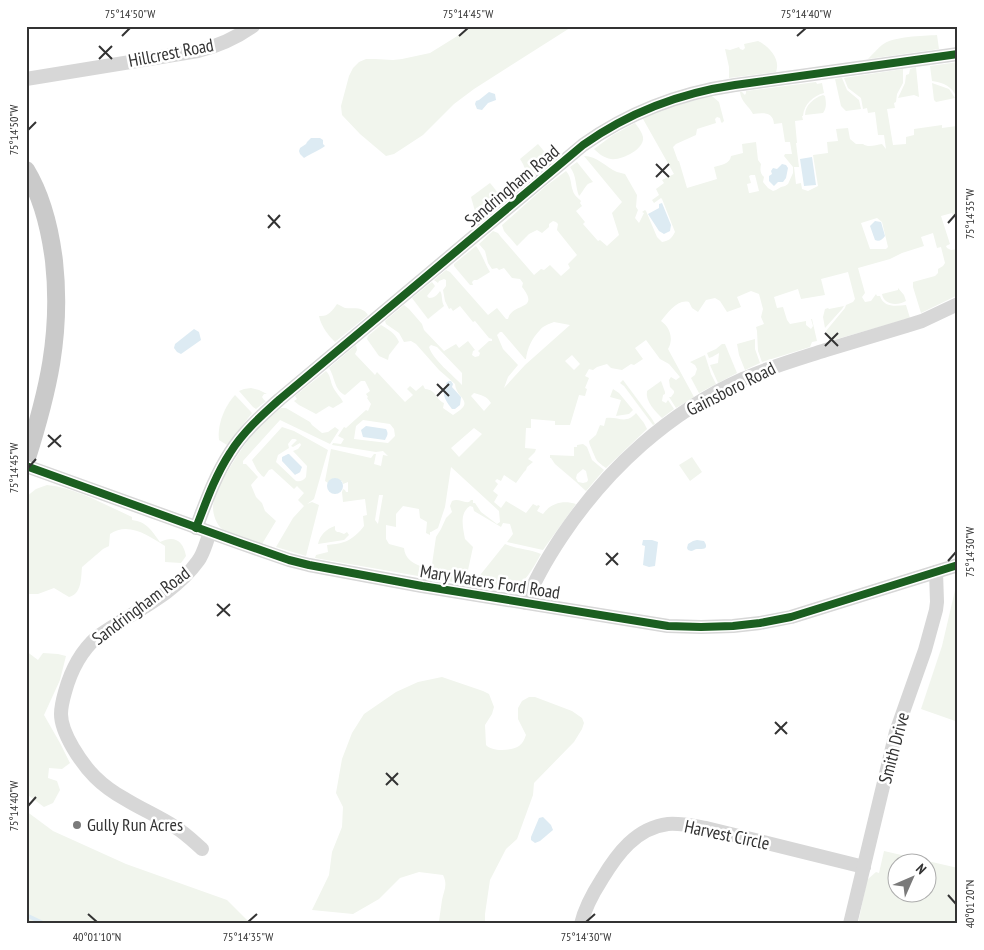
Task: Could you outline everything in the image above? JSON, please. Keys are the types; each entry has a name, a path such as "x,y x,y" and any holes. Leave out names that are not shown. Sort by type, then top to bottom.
{"main road":[{"path":"26,170 40,199 48,225 53,254 56,296 55,336 51,367 40,416 26,461"}],"street":[{"name":"Hillcrest Road","path":"26,78 198,51 227,42 253,26"},
{"name":"Sandringham Road","path":"196,528 226,459 240,439 259,418 583,146 605,131 636,114 702,90 958,54"},
{"name":"Gainsboro Road","path":"526,603 542,567 590,497 611,473 680,414 723,388 765,370 791,360 917,322 958,304"},
{"name":"Mary Waters Ford Road","path":"26,466 210,533 310,565 352,574 668,626 732,626 791,617 958,565"},
{"name":"Sandringham Road","path":"202,849 175,827 125,799 94,776 71,746 60,716 67,683 79,657 97,637 152,602 180,581 199,560 210,533"},
{"name":"Smith Drive","path":"850,924 896,732 925,650 936,610 936,572"},
{"name":"Harvest Circle","path":"580,924 586,906 624,847 639,835 659,826 669,824 706,828 864,868"}],"shaded area":[{"path":"470,26 573,26 474,89 454,104 423,135 394,154 386,156 360,134 342,115 341,106 349,76 359,62 366,59 402,59 430,53 467,30"},
{"path":"937,35 939,49 868,59 887,42 908,37"},
{"path":"758,41 773,54 777,62 776,72 729,78 729,67 725,49 730,50 739,47 743,50 745,48 744,44"},
{"path":"958,62 957,98 947,86 932,81 930,66"},
{"path":"916,67 919,97 914,95 898,98 905,83 906,75 909,74 910,69"},
{"path":"903,69 903,83 894,103 895,108 887,109 893,145 906,144 906,137 914,135 914,129 942,125 942,128 957,126 958,220 955,221 952,213 941,216 950,244 946,246 947,248 951,250 958,249 958,295 921,313 913,282 935,276 938,273 938,269 945,263 941,247 937,248 933,233 921,237 924,246 890,259 858,268 865,293 862,297 865,302 871,301 876,294 880,296 884,303 894,306 906,305 910,318 830,341 826,331 846,305 855,299 848,272 821,279 825,295 801,299 798,289 774,297 777,308 783,307 790,324 806,321 806,325 811,329 813,326 812,319 817,341 812,342 810,347 762,362 758,351 756,327 764,324 761,317 763,309 759,294 751,291 737,297 741,307 727,312 720,301 715,298 706,300 698,312 692,308 689,302 681,303 673,307 661,321 667,327 671,337 668,349 694,397 676,408 669,397 671,397 674,391 670,387 669,380 671,377 676,380 680,377 669,364 660,359 646,340 635,348 643,359 634,365 631,364 622,370 611,368 607,364 593,370 589,369 585,376 589,378 585,388 587,389 585,396 579,395 570,425 555,425 555,421 531,419 531,428 526,428 525,448 536,449 528,459 533,462 527,467 516,483 504,475 501,481 497,479 495,481 498,484 493,491 498,495 494,502 501,508 506,501 526,513 533,504 540,506 537,511 543,514 550,507 558,503 576,504 543,550 507,542 513,534 510,524 503,523 501,527 474,511 473,507 470,506 463,517 465,539 473,547 465,584 430,578 436,537 446,518 452,512 450,506 452,501 469,502 473,500 473,503 481,512 497,524 500,522 499,511 451,467 445,507 438,528 430,532 430,535 426,533 427,522 420,518 419,509 403,506 396,514 396,527 386,525 386,539 389,544 404,548 409,559 420,566 418,576 315,558 316,555 328,552 327,545 340,543 355,536 364,526 363,516 367,515 365,499 343,502 342,492 343,489 348,492 348,482 343,484 342,481 330,480 328,483 325,481 331,449 371,458 376,454 374,464 381,466 383,455 388,456 383,451 376,452 332,445 333,443 341,444 344,439 338,436 344,427 346,428 366,410 368,411 371,404 367,398 366,394 370,391 365,381 361,381 345,395 337,387 329,368 356,345 357,350 355,354 375,375 377,372 405,402 413,395 407,389 410,386 416,391 423,385 425,389 432,391 444,403 443,408 453,415 464,406 455,384 439,370 416,344 411,341 404,342 399,333 386,324 385,321 404,305 444,351 456,344 459,348 468,341 475,350 472,355 475,357 479,356 480,353 478,351 489,341 492,341 492,339 475,321 473,322 460,306 453,311 451,308 449,309 443,290 446,286 446,280 444,279 438,283 434,280 446,270 450,272 488,315 497,308 508,319 515,310 524,306 528,300 522,287 523,283 520,279 512,278 504,268 499,270 497,268 492,269 488,263 485,251 479,244 493,231 498,233 534,275 550,265 561,276 570,268 568,264 577,255 557,230 558,224 556,222 553,221 549,224 549,227 542,233 537,230 529,234 517,246 504,231 502,225 566,171 576,196 581,201 582,206 576,211 585,222 583,224 598,241 600,240 607,246 619,235 612,213 622,202 584,156 589,156 617,172 625,174 637,195 636,207 638,210 635,218 639,223 644,213 642,212 645,210 657,237 662,242 670,239 675,232 662,199 654,203 652,200 659,195 656,189 664,183 662,180 674,174 643,119 677,105 712,96 719,102 724,121 722,123 720,118 717,117 715,119 716,123 697,129 696,135 673,147 687,188 717,179 714,167 727,162 731,156 743,153 742,144 756,142 758,160 764,177 763,182 773,191 788,184 793,173 793,167 784,156 785,154 792,154 790,142 785,142 782,123 774,124 772,117 766,114 753,114 742,99 740,92 745,95 746,91 816,82 817,84 822,83 824,93 816,96 807,104 802,116 803,120 795,121 799,167 794,167 796,184 801,183 802,189 808,191 818,186 813,155 828,153 827,142 838,141 836,129 848,128 850,139 856,144 870,146 882,144 886,149 884,135 878,135 875,112 868,113 867,108 863,109 861,98 848,88 844,78","holes":["755,175 759,191 749,193 747,184 751,183 749,176","877,218 882,222 888,247 886,249 870,249 861,223","554,322 570,325 525,365 504,388 508,377 518,365 503,349 497,335 502,332 526,359 535,336 543,327","431,345 437,347 462,373 462,385 431,352 429,347","572,355 580,364 574,370 565,361","474,393 486,397 491,403 484,411 471,396","363,420 390,424 394,429 395,436 388,443 354,439 356,426","474,428 482,434 459,457 451,448","379,495 383,495 378,524 375,520"]},
{"path":"842,78 847,90 859,100 861,109 846,111 841,106 835,79"},
{"path":"932,83 949,89 955,98 936,102 934,100"},
{"path":"489,92 495,94 496,100 488,103 482,110 477,109 476,101"},
{"path":"823,95 825,96 826,105 823,113 805,115 805,111 811,102"},
{"path":"635,123 642,133 643,141 632,153 620,158 611,159 599,154 594,149 613,135"},
{"path":"311,138 320,138 325,146 304,158 300,154 300,148"},
{"path":"538,144 552,161 530,180 520,159"},
{"path":"812,157 816,185 804,186 800,159"},
{"path":"577,162 593,182 587,185 579,196 574,174 570,167"},
{"path":"782,164 788,168 786,178 783,182 778,182 774,186 769,181 769,176 772,174 773,168 777,169"},
{"path":"490,183 505,203 482,221 480,218 483,216 484,209 481,206 476,208 475,211 471,197"},
{"path":"662,203 671,225 670,231 664,234 659,231 648,214 659,208 659,204"},
{"path":"875,221 881,222 885,236 879,241 875,240 870,226"},
{"path":"476,246 490,272 474,280 472,282 473,285 470,285 454,264"},
{"path":"432,282 435,286 427,296 429,298 433,297 440,291 444,306 428,319 412,298"},
{"path":"898,288 906,301 899,304 891,304 883,298 882,294 898,290"},
{"path":"337,304 345,308 360,309 368,315 335,342 325,330 319,316 327,314"},
{"path":"844,306 825,328 823,317 825,309"},
{"path":"381,325 394,334 399,342 389,355 388,360 379,356 367,339"},
{"path":"194,329 199,332 201,340 181,354 177,352 174,348 175,344"},
{"path":"755,339 755,349 760,363 745,370 737,344"},
{"path":"725,344 737,373 718,383 710,365 718,363 719,353 709,358 707,353"},
{"path":"705,355 716,384 699,393 691,378 695,375 697,369 690,362"},
{"path":"326,371 334,389 343,402 333,408 329,406 316,414 294,401 297,399 295,396"},
{"path":"623,380 655,424 653,425 620,383"},
{"path":"451,381 452,387 461,397 460,405 455,409 452,409 444,395 445,387 448,387 446,383"},
{"path":"661,381 665,392 662,401 666,403 668,400 674,409 662,418 651,406 647,395 647,391"},
{"path":"251,388 267,394 264,394 262,397 266,401 256,409 239,391"},
{"path":"613,389 619,393 633,410 629,414 616,416 621,400 610,397"},
{"path":"235,395 252,413 227,445 219,440 219,428 225,410"},
{"path":"281,408 286,408 310,422 322,433 328,432 335,427 339,430 330,444 280,420 243,461 243,464 246,464 258,477 251,485 256,497 262,503 265,511 276,521 262,544 222,529 218,525 214,514 214,500 228,470 242,449 253,434"},
{"path":"636,413 647,429 606,468 597,460 589,441 596,435 600,425 604,426 606,418 629,419"},
{"path":"366,426 386,429 388,434 385,440 363,437 361,430"},
{"path":"282,427 294,431 328,450 314,499 307,504 312,502 319,505 306,556 276,547 293,518 304,506 298,500 304,493 297,486 294,489 272,469 264,477 262,476 252,460","holes":["292,439 297,440 291,446 293,447 300,443 301,445 293,451 307,466 306,477 300,481 296,481 276,462 278,455 289,448 288,444"]},
{"path":"583,444 587,447 592,460 604,470 586,491 550,458 550,455 574,456 574,447 577,447 577,445","holes":["583,469 586,471 587,482 578,482 577,474"]},
{"path":"288,454 302,467 300,472 295,475 282,461 282,457"},
{"path":"692,457 702,472 690,481 679,465"},
{"path":"332,478 338,478 343,483 341,492 332,494 327,489 327,483"},
{"path":"47,485 80,493 132,517 132,520 148,527 160,542 170,539 178,541 183,546 186,556 181,563 165,562 165,546 139,532 124,529 117,530 110,534 109,546 82,567 79,589 73,595 69,597 54,588 38,594 26,594 26,497 36,489"},
{"path":"335,526 337,532 344,534 347,532 349,535 344,540 318,544 324,533"},
{"path":"643,540 658,542 655,566 643,565 645,546 642,545"},
{"path":"697,540 704,541 706,547 692,551 688,550 688,544"},
{"path":"505,544 541,554 527,577 511,589 502,590 476,586 481,574"},
{"path":"956,586 958,586 958,722 921,709 942,646"},
{"path":"26,651 38,660 43,653 66,656 60,680 44,715 70,763 62,769 49,768 48,778 57,781 60,790 53,803 44,807 28,795 26,796"},
{"path":"442,677 489,694 494,707 485,725 486,745 493,749 511,749 522,743 526,735 518,719 518,708 522,701 529,697 535,697 572,711 582,718 584,723 574,742 534,783 533,795 517,839 506,849 490,880 485,924 438,924 445,888 443,875 419,872 400,878 379,899 353,914 312,910 329,875 332,852 342,827 343,807 336,793 342,759 352,733 364,714 396,692 418,682"},
{"path":"26,811 53,831 126,864 227,900 251,924 26,924"},
{"path":"543,817 553,830 535,843 531,840 531,837 539,818"},
{"path":"884,851 888,852 886,852 886,902 936,902 936,863 958,868 958,924 858,924 867,880 876,872 879,873"}],"waterway":[{"path":"26,915 45,924"}],"cycle path":[{"path":"196,528 211,489 225,462 235,445 259,418 583,145 600,134 636,114 694,93 735,85 958,54"},
{"path":"26,466 240,543 309,565 422,586 668,626 733,626 791,617 958,565"}],"place":[{"name":"Gully Run Acres","path":"77,825"}]}
